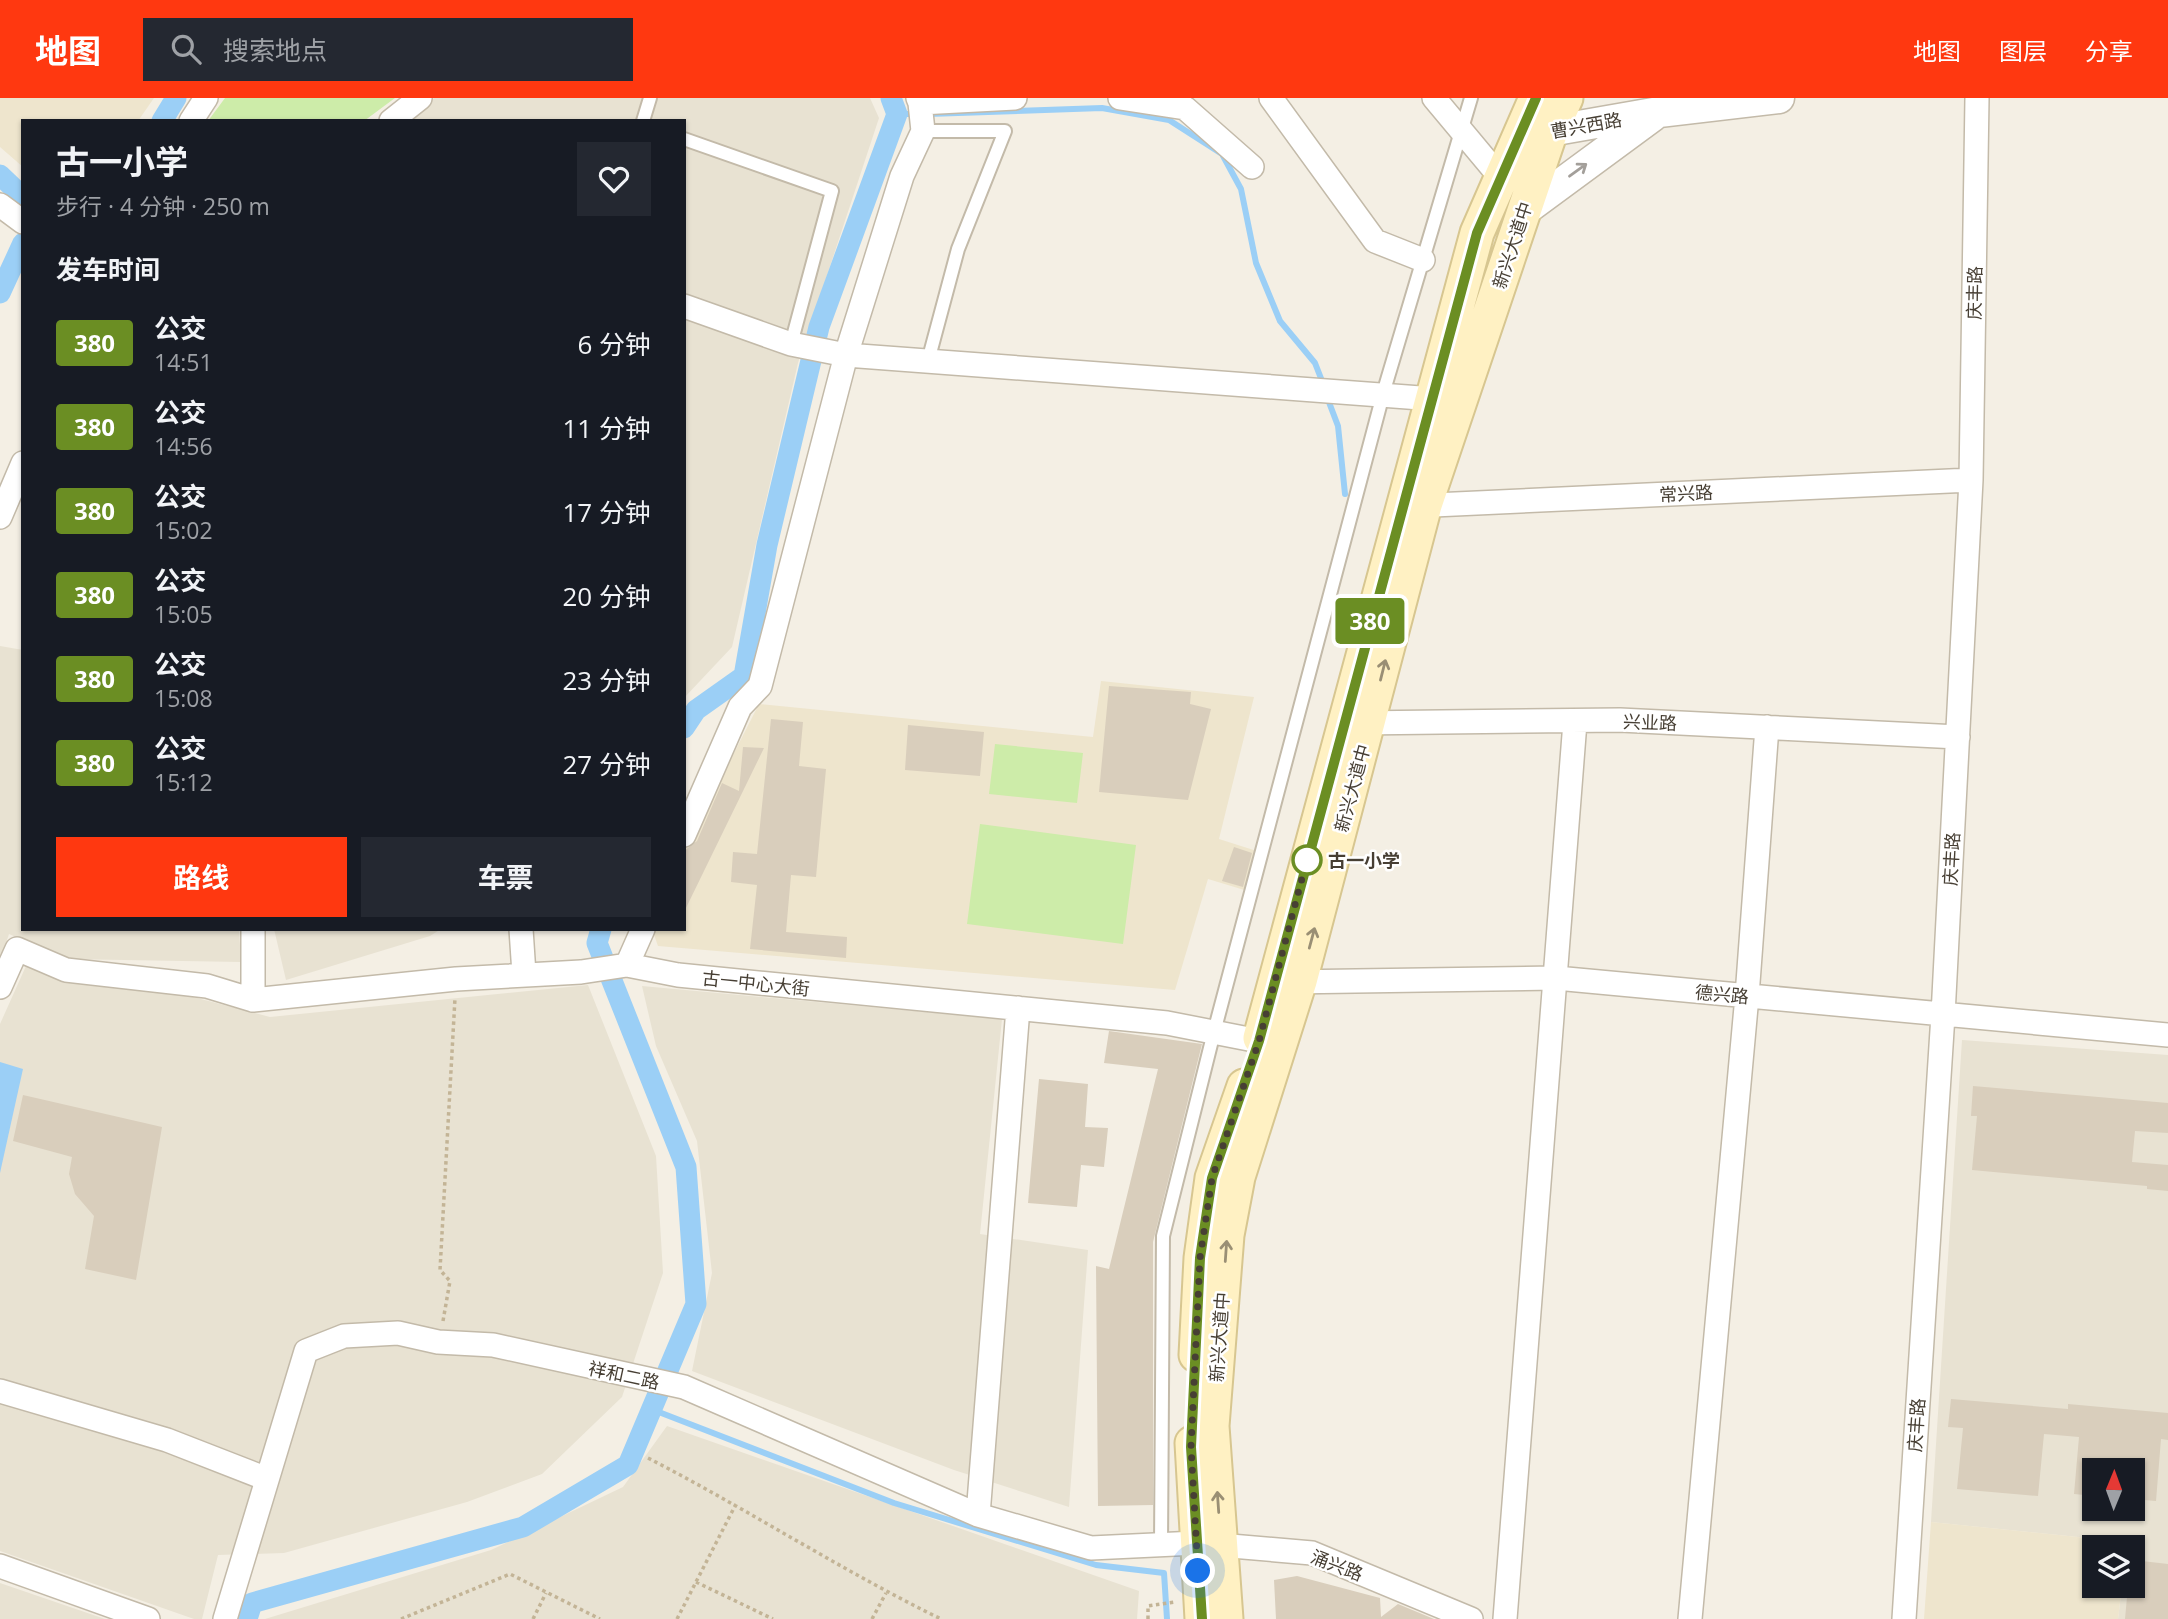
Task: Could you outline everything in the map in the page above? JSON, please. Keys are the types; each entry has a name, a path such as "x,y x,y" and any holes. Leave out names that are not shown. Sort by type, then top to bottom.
{"main road":[{"name":"新兴大道中","path":"1413,506 1524,211 1536,98"},
{"name":"新兴大道中","path":"1202,1619 1208,1544 1212,1426 1227,1235 1238,1177 1413,506 1434,399 1477,233 1500,177 1566,98"},
{"name":"新兴大道中","path":"1226,1619 1208,1544 1191,1447 1200,1258 1212,1178 1259,1041 1288,982"}],"street":[{"path":"192,119 206,98"},
{"path":"393,119 419,98"},
{"path":"686,830 740,707 760,685 846,355 902,176 923,131 919,100 1015,98"},
{"path":"1120,98 1185,103 1252,167"},
{"path":"1271,98 1375,241 1423,260"},
{"path":"1434,98 1461,127 1500,177"},
{"name":"曹兴西路","path":"1534,134 1650,105 1779,98"},
{"name":"庆丰路","path":"1903,1619 1943,1015 1971,480 1977,98"},
{"path":"1524,211 1650,105"},
{"path":"686,307 791,344 846,355 1434,399"},
{"path":"0,517 21,468"},
{"name":"常兴路","path":"1413,506 1971,480"},
{"name":"兴业路","path":"1356,723 1620,720 1958,737"},
{"path":"1505,1619 1575,722"},
{"path":"1690,1619 1747,996 1767,727"},
{"path":"0,987 8,945 66,970 207,986 253,1000 253,931"},
{"path":"520,931 524,974"},
{"path":"628,965 642,931"},
{"name":"古一中心大街","path":"253,1000 456,979 582,972 628,965 678,975 1167,1023 1259,1041"},
{"name":"德兴路","path":"1288,982 1556,978 2168,1035"},
{"path":"978,1515 1018,1008"},
{"name":"祥和二路","path":"225,1619 306,1351 344,1336 398,1333 438,1342 493,1345 684,1387 978,1515 1091,1548 1208,1544"},
{"path":"0,1391 167,1440 267,1479"},
{"name":"涌兴路","path":"1208,1544 1312,1553 1471,1619"},
{"path":"2,1572 148,1619"}],"lane":[{"path":"644,119 650,98"},
{"path":"1161,1545 1163,1236 1214,1032 1383,395 1471,98"},
{"path":"923,131 1005,131 958,249 928,361"},
{"path":"686,140 832,191 791,344"}],"path":[{"path":"438,1342 450,1281 440,1270 456,979"},
{"path":"648,1458 736,1504 886,1592 941,1619"},
{"path":"677,1619 736,1504"},
{"path":"401,1619 510,1574 600,1619"},
{"path":"696,1582 773,1619"},
{"path":"533,1619 547,1592"},
{"path":"872,1619 886,1592"},
{"path":"1148,1606 1148,1619"}],"shaded area":[{"path":"0,98 154,98 139,119 21,119 21,165 0,147"},
{"path":"434,98 870,98 879,118 798,363 732,647 686,696 686,119 408,119"},
{"path":"0,646 21,650 21,931 239,931 241,962 66,959 9,934 0,961"},
{"path":"1101,681 1254,697 1219,839 1263,853 1251,892 1208,879 1175,990 658,946 653,931 686,931 686,847 759,704 1093,737"},
{"path":"274,931 438,931 430,936 286,980"},
{"path":"26,966 65,980 193,997 270,1017 588,985 656,1156 663,1273 622,1397 542,1474 467,1502 284,1553 218,1555 202,1619 194,1619 0,1551 0,1024"},
{"path":"642,986 1002,1019 980,1234 1088,1250 1069,1507 954,1470 692,1371 712,1273 697,1141 656,1046"},
{"path":"1962,1040 2168,1055 2168,1619 2118,1619 2121,1598 2145,1598 2145,1535 2082,1535 2082,1537 1931,1522"},
{"path":"667,1426 1139,1591 1137,1619 265,1619 491,1550 623,1487"},
{"path":"1931,1522 2082,1537 2082,1598 2121,1598 2118,1619 1924,1619"},
{"path":"0,1583 105,1619 0,1619"}],"green space":[{"path":"225,98 395,98 367,119 209,119"},
{"path":"995,744 1083,753 1077,803 989,794"},
{"path":"980,824 1136,845 1123,944 967,924"}],"water":[{"path":"0,1062 23,1069 0,1173"}],"building":[{"path":"1109,686 1191,692 1190,704 1211,709 1188,800 1099,792"},
{"path":"771,719 803,722 799,766 826,769 816,877 791,875 786,932 847,937 846,958 750,949 757,885 731,882 733,852 757,854"},
{"path":"908,725 984,732 980,776 905,770"},
{"path":"743,747 764,748 686,908 686,849 697,841 722,783 739,791"},
{"path":"1234,847 1252,853 1243,887 1222,881"},
{"path":"1109,1031 1202,1044 1153,1242 1153,1505 1098,1506 1096,1266 1109,1269 1158,1069 1104,1063"},
{"path":"1039,1079 1088,1084 1085,1127 1108,1128 1104,1167 1081,1165 1077,1207 1028,1203"},
{"path":"1973,1086 2168,1103 2168,1133 2135,1131 2132,1162 2168,1165 2168,1191 2147,1189 2147,1186 1972,1170 1977,1116 1971,1116"},
{"path":"23,1095 162,1127 136,1280 85,1269 94,1216 75,1194 69,1174 72,1157 13,1141"},
{"path":"1951,1399 2068,1409 2068,1404 2168,1413 2168,1440 2161,1439 2156,1501 2146,1500 2146,1458 2082,1458 2082,1495 2074,1494 2079,1437 2044,1434 2038,1496 1957,1489 1963,1428 1948,1427"},
{"path":"2145,1561 2168,1564 2168,1619 2125,1619 2127,1598 2145,1598"},
{"path":"1297,1576 1380,1598 1381,1617 1398,1604 1434,1619 1276,1619 1274,1580"}],"waterway":[{"path":"163,119 176,98"},
{"path":"686,725 696,710 744,676 767,545 819,327 897,114 891,98"},
{"path":"928,114 1102,108 1169,120 1222,154 1241,189 1256,263 1280,321 1315,363 1324,386"},
{"path":"897,114 917,114"},
{"path":"0,175 21,195"},
{"path":"0,293 21,247"},
{"path":"1327,397 1338,426 1345,494"},
{"path":"247,1619 252,1603 523,1527 628,1465 696,1304 686,1167 597,943 600,931"},
{"path":"651,1409 894,1503 1096,1565 1164,1573 1167,1619"}],"bus line":[{"name":"380","path":"1202,1619 1191,1447 1200,1258 1212,1178 1259,1041 1395,528 1434,399 1477,233 1536,98"}],"place":[{"name":"古一小学","path":"1307,860"}],"route":[{"path":"1198,1571 1191,1447 1200,1258 1212,1178 1259,1041 1309,852 1307,860"}]}
